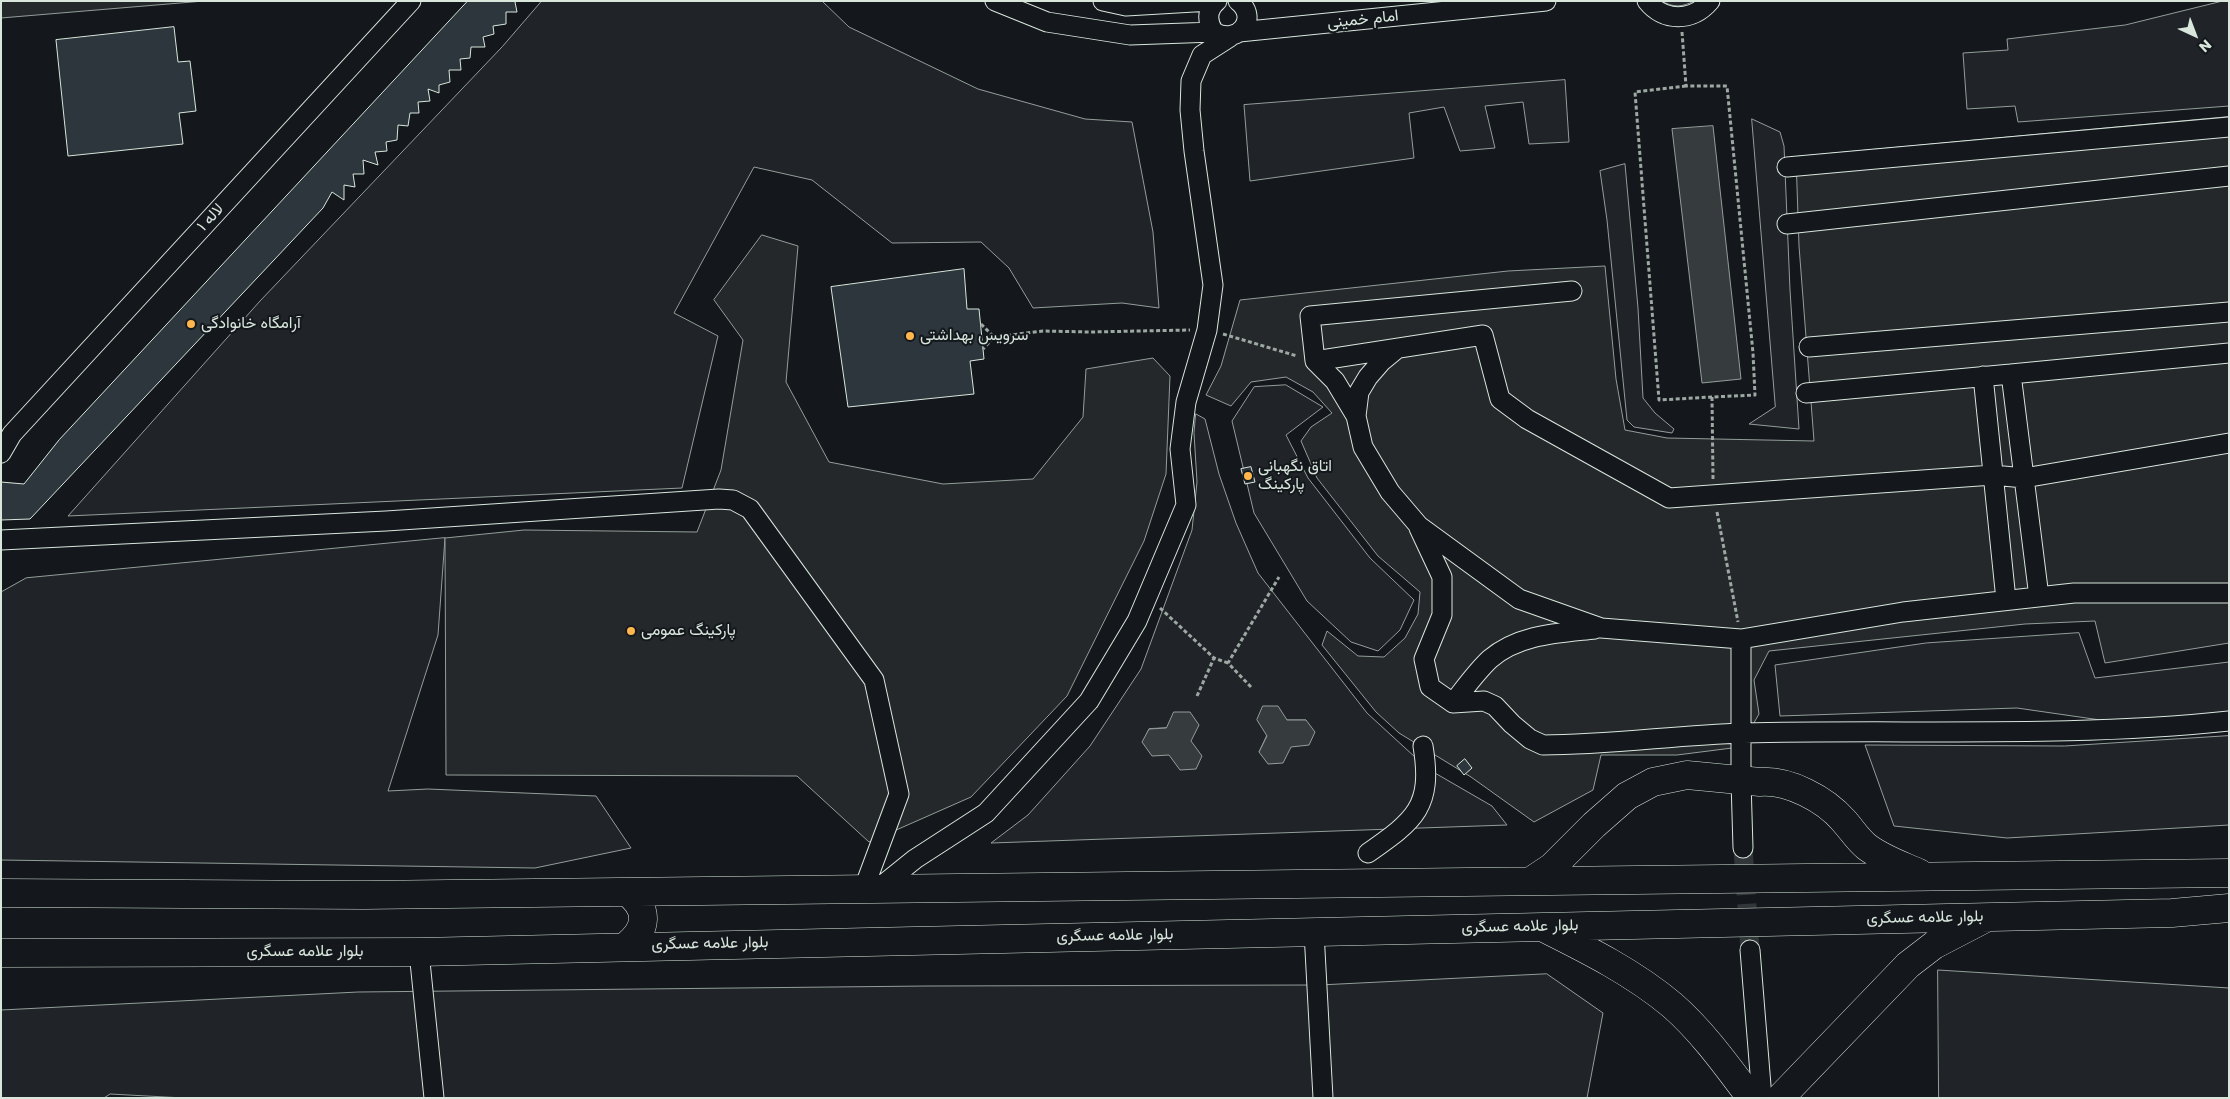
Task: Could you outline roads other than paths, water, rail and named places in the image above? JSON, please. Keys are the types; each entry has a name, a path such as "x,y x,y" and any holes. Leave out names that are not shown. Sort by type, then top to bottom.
{"highway":[{"path":"1531,881 1552,867 1594,825 1627,796 1653,782 1687,775 1772,782 1807,792 1843,820 1867,846 1884,858 1927,876"},
{"path":"1,893 364,895 2224,872"},
{"path":"626,946 636,938 643,926 643,912 638,900 627,892"},
{"name":"بلوار علامه عسگری","path":"1,954 419,952 1990,916 2172,914 2229,908"},
{"path":"2172,914 2229,916"},
{"path":"1780,1098 1908,965 1934,946 1990,916"},
{"path":"1541,926 1615,965 1672,1005 1719,1056 1751,1098"}],"street":[{"name":"لاله ۱","path":"1,453 12,434 411,1"},
{"name":"امام خمینی","path":"995,1 1047,22 1130,35 1228,34 1546,1"},
{"path":"1103,1 1126,6 1211,1"},
{"path":"1217,1 1213,4 1208,15 1208,21 1228,34"},
{"path":"872,888 986,813 1089,701 1137,621 1186,505 1180,449 1186,402 1207,330 1213,285 1194,151 1190,110 1191,81 1202,55 1228,34 1244,28 1247,15 1245,9 1238,1"},
{"path":"1647,1 1657,11 1668,16 1681,17 1693,14 1704,8 1710,1"},
{"path":"1786,166 2229,126"},
{"path":"1787,224 2229,176"},
{"path":"1572,291 1310,316 1315,361 1336,381 1356,416 1363,447 1390,492 1419,526 1519,599 1601,628"},
{"path":"1809,347 2229,312"},
{"path":"1315,361 1483,335 1500,400 1527,419 1669,498 1993,475 2024,478 2229,443"},
{"path":"1356,416 1359,392 1368,377 1381,362 1398,348"},
{"path":"1806,392 2229,353"},
{"path":"2011,374 2039,597"},
{"path":"1983,376 2006,600"},
{"path":"1,540 386,521 719,499 733,500 750,509 874,680 900,794 872,888"},
{"path":"1419,526 1442,577 1442,615 1424,659 1430,687 1453,703 1484,701 1495,706 1530,739 1543,745 1741,733 2083,729 2183,726 2229,721"},
{"path":"1453,703 1478,671 1492,657 1517,642 1542,635 1601,628 1741,640 1903,612 2074,593 2229,593"},
{"path":"1741,640 1743,848"},
{"path":"1368,853 1400,830 1414,817 1422,802 1427,782 1423,746"},
{"path":"1314,932 1323,1098"},
{"path":"1750,950 1762,1098"},
{"path":"419,952 434,1098"}],"tunnel":[{"path":"1743,848 1750,950"}],"place":[{"name":"آرامگاه خانوادگی","path":"191,324"},
{"name":"سرویس بهداشتی","path":"910,336"},
{"name":"اتاق نگهبانی پارکینگ","path":"1248,476"},
{"name":"پارکینگ عمومی","path":"631,631"}]}
